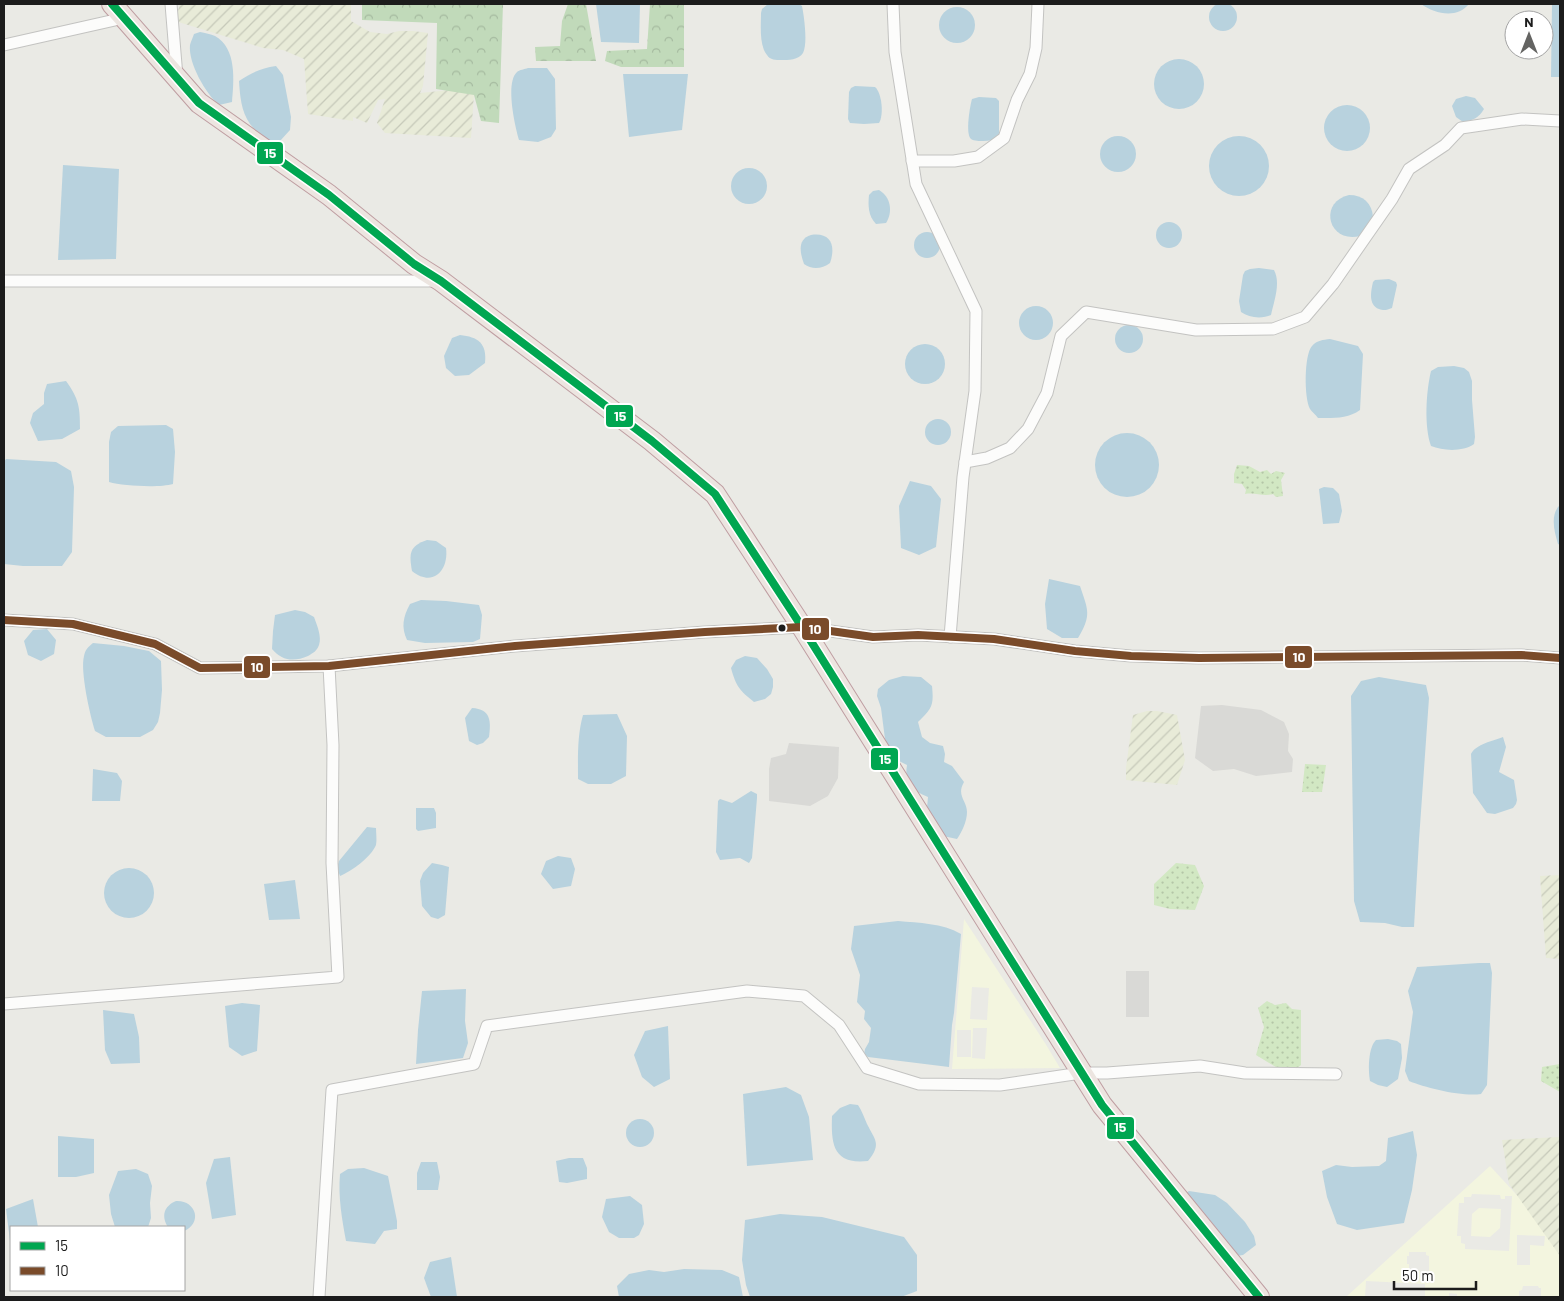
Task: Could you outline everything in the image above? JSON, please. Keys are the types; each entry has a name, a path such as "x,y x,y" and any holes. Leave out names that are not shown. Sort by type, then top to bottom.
{"highway":[{"path":"118,11 199,103 329,195 414,264 440,281 652,441 715,494 802,627 1102,1105 1259,1297"}],"street":[{"path":"171,4 177,78 180,82"},
{"path":"893,4 895,52 916,184 976,311 975,391 965,462 950,636"},
{"path":"912,161 954,161 978,157 1004,138 1017,100 1030,74 1036,48 1038,4"},
{"path":"4,45 118,11"},
{"path":"965,462 988,458 1010,448 1028,429 1047,393 1061,336 1086,312 1196,330 1273,329 1305,317 1338,276 1392,199 1409,169 1445,145 1461,128 1522,119 1560,121"},
{"path":"4,281 440,281"},
{"path":"4,620 73,624 155,644 200,668 329,666 515,646 802,627 873,636 918,635 994,639 1075,651 1131,656 1199,658 1521,655 1560,658"},
{"path":"4,1004 338,977 332,863 333,745 329,666"},
{"path":"319,1297 332,1090 474,1064 486,1026 748,991 804,996 839,1025 867,1068 919,1084 1000,1085 1081,1073 1107,1074 1200,1066 1245,1073 1336,1074"}],"shaded area":[{"path":"180,4 351,4 351,21 370,32 387,34 399,31 413,31 428,33 423,86 420,93 450,90 474,93 471,138 385,133 377,123 385,99 378,100 367,123 353,117 353,121 308,114 304,59 283,50 263,48 175,21"},
{"path":"1222,705 1261,710 1284,722 1289,734 1288,751 1293,759 1292,772 1256,776 1234,769 1213,771 1195,758 1201,706"},
{"path":"1147,711 1177,715 1185,760 1177,785 1126,780 1133,715"},
{"path":"789,743 839,747 838,778 828,796 810,806 769,801 771,758 786,754"},
{"path":"1560,875 1560,959 1546,958 1540,876"},
{"path":"964,919 1060,1068 952,1069","holes":["972,987 989,988 987,1020 970,1019","973,1028 987,1028 985,1059 972,1058","957,1030 971,1030 971,1057 957,1057"]},
{"path":"1126,971 1149,971 1149,1017 1126,1017"},
{"path":"1560,1137 1560,1256 1509,1184 1502,1140"},
{"path":"1490,1166 1560,1242 1560,1297 1541,1297 1541,1288 1538,1286 1523,1286 1522,1290 1519,1291 1519,1297 1457,1297 1457,1294 1449,1293 1449,1297 1425,1297 1425,1284 1366,1281 1365,1297 1346,1297","holes":["1472,1194 1500,1195 1501,1199 1505,1199 1505,1196 1512,1196 1509,1251 1465,1249 1465,1244 1461,1243 1461,1236 1457,1236 1459,1203 1464,1203 1464,1197 1471,1197","1517,1235 1545,1236 1544,1246 1530,1245 1530,1265 1517,1265","1409,1252 1426,1252 1426,1255 1429,1256 1429,1277 1420,1277 1420,1271 1409,1270 1409,1264 1407,1264 1407,1256 1409,1256"]},
{"path":"1479,1208 1501,1209 1500,1228 1490,1237 1471,1236 1472,1214"}],"green space":[{"path":"362,4 503,4 499,123 481,121 474,95 436,89 437,23 362,20"},
{"path":"568,4 586,4 596,61 536,61 535,47 560,46 562,21"},
{"path":"650,4 684,4 684,67 621,67 605,61 607,51 647,49"},
{"path":"1237,465 1249,466 1260,472 1267,470 1271,474 1276,471 1285,473 1281,480 1283,496 1245,494 1246,490 1242,484 1234,483"},
{"path":"1305,764 1326,765 1322,792 1302,792"},
{"path":"1176,863 1195,865 1204,886 1195,910 1170,909 1154,905 1154,884"},
{"path":"1267,1001 1275,1005 1286,1003 1292,1009 1301,1010 1301,1065 1289,1075 1256,1055 1264,1027 1258,1008"},
{"path":"1560,1064 1560,1092 1541,1081 1542,1067"}],"water":[{"path":"1223,3 1233,7 1237,17 1233,27 1223,31 1213,27 1209,17 1213,7"},
{"path":"596,4 640,4 639,43 601,42"},
{"path":"768,4 799,4 802,6 805,43 803,53 799,57 790,60 775,60 770,58 764,51 761,35 761,13 762,9"},
{"path":"1421,4 1469,4 1458,12 1446,13 1433,10"},
{"path":"1552,4 1560,4 1560,77 1551,77 1551,60 1554,60 1554,10 1552,10"},
{"path":"957,7 964,8 970,12 974,18 974,32 970,38 964,42 957,43 950,42 944,38 940,32 939,25 940,18 944,12 950,8"},
{"path":"200,32 215,36 227,48 231,57 233,75 232,102 219,105 199,78 192,60 190,45 194,34"},
{"path":"1184,59 1197,66 1203,74 1203,94 1197,102 1189,108 1174,109 1161,102 1155,94 1154,79 1161,66 1169,60"},
{"path":"276,66 283,75 291,117 290,130 280,141 263,140 250,124 245,114 239,81 256,71"},
{"path":"528,68 547,68 555,79 556,129 551,137 538,142 519,140 512,105 513,78 518,71"},
{"path":"623,74 688,74 682,130 629,137"},
{"path":"855,86 875,87 877,90 881,99 882,110 879,123 850,123 848,119 849,92"},
{"path":"1466,96 1475,98 1484,109 1480,115 1463,122 1456,117 1452,106 1456,99"},
{"path":"979,97 996,98 999,101 999,137 993,140 975,141 969,136 972,99"},
{"path":"1342,105 1352,105 1366,115 1370,128 1366,141 1360,147 1352,151 1342,151 1328,141 1324,133 1324,123 1334,109"},
{"path":"1118,136 1131,141 1136,154 1131,167 1118,172 1105,167 1100,154 1105,141"},
{"path":"1239,136 1256,141 1264,149 1269,166 1264,183 1256,191 1239,196 1222,191 1214,183 1209,166 1214,149 1222,141"},
{"path":"63,165 119,169 116,259 58,260"},
{"path":"749,168 756,169 762,173 766,179 766,193 762,199 756,203 749,204 742,203 736,199 732,193 731,186 732,179 736,173 742,169"},
{"path":"879,190 886,197 890,205 890,214 886,223 876,224 870,214 869,195 873,191"},
{"path":"1349,195 1359,196 1371,208 1373,217 1360,236 1349,237 1340,234 1334,228 1331,221 1330,213 1333,205 1339,199"},
{"path":"1169,222 1178,226 1182,235 1178,244 1169,248 1160,244 1156,235 1160,226"},
{"path":"927,232 936,236 940,245 936,254 927,258 918,254 914,245 918,236"},
{"path":"811,235 827,238 832,246 830,263 824,267 814,268 804,264 801,247 803,240"},
{"path":"1259,268 1274,270 1277,281 1276,292 1271,315 1252,317 1241,312 1239,301 1245,271"},
{"path":"1389,279 1396,282 1397,285 1392,308 1381,310 1372,301 1373,282 1375,280"},
{"path":"1036,306 1043,307 1048,311 1052,316 1052,330 1048,335 1043,339 1036,340 1029,339 1024,335 1020,330 1019,323 1020,316 1024,311 1029,307"},
{"path":"1129,325 1139,329 1143,339 1139,349 1129,353 1119,349 1115,339 1119,329"},
{"path":"460,335 472,337 480,342 484,350 485,363 469,375 455,376 446,368 444,356 452,338"},
{"path":"1330,339 1358,346 1363,354 1360,410 1335,418 1318,418 1308,404 1307,358 1314,344"},
{"path":"925,344 939,350 945,364 939,378 925,384 911,378 905,364 911,350"},
{"path":"1454,366 1464,368 1469,372 1472,381 1475,437 1474,444 1469,447 1447,450 1431,446 1427,429 1427,399 1431,371 1438,367"},
{"path":"66,381 78,403 80,429 62,439 38,441 30,423 33,413 44,404 44,393 47,384"},
{"path":"938,419 947,423 951,432 947,441 938,445 929,441 925,432 929,423"},
{"path":"166,425 173,429 175,452 173,484 141,486 109,482 109,442 111,432 118,426"},
{"path":"1127,433 1145,439 1153,447 1159,465 1153,483 1145,491 1127,497 1109,491 1101,483 1095,465 1101,447 1109,439"},
{"path":"6,459 56,462 71,471 74,487 72,552 62,566 4,564 4,462"},
{"path":"910,481 931,486 941,499 936,547 919,555 901,548 899,506"},
{"path":"1324,487 1333,488 1339,494 1342,511 1339,523 1323,524 1319,489"},
{"path":"1560,505 1560,545 1558,544 1554,528 1554,518"},
{"path":"427,540 436,541 446,548 446,556 445,563 438,574 427,578 412,571 411,555 417,545"},
{"path":"1049,579 1080,586 1087,607 1087,618 1078,638 1062,638 1047,629 1045,604"},
{"path":"421,600 479,605 482,615 480,639 473,642 425,643 407,640 403,626 406,613 410,604"},
{"path":"295,610 305,612 314,617 319,631 320,642 316,650 308,656 293,660 280,656 272,649 275,615"},
{"path":"47,629 56,640 54,654 41,661 28,655 24,641 33,630"},
{"path":"93,643 149,651 161,661 162,690 160,713 158,722 153,730 140,737 106,737 95,731 83,672 85,652"},
{"path":"745,656 757,658 773,679 771,694 765,699 754,702 741,691 737,684 731,668 736,660"},
{"path":"903,676 921,677 932,686 933,698 931,706 918,722 922,737 930,743 943,746 944,762 952,766 964,782 961,794 967,808 967,815 957,839 943,836 927,808 928,797 910,786 906,772 907,765 893,758 885,739 881,708 877,696 878,689 889,680"},
{"path":"1379,677 1426,685 1429,698 1414,927 1360,922 1354,901 1351,696 1361,681"},
{"path":"472,708 486,713 490,721 489,737 483,743 477,745 469,741 465,718"},
{"path":"617,714 627,736 626,776 611,784 588,784 578,779 579,739 583,715"},
{"path":"1503,737 1506,747 1499,772 1514,780 1517,800 1513,808 1495,814 1487,813 1473,793 1471,754 1481,745"},
{"path":"93,769 117,773 122,781 120,801 92,801"},
{"path":"751,791 757,794 752,858 749,863 740,858 720,860 716,852 718,801 720,799 732,803"},
{"path":"416,808 434,808 436,828 418,831 416,829"},
{"path":"367,827 376,828 376,845 374,850 361,863 340,876 337,868 339,861"},
{"path":"558,856 571,858 575,869 571,886 553,889 541,874 546,861"},
{"path":"432,863 449,867 445,915 438,919 431,917 422,906 420,881 423,873"},
{"path":"124,868 134,868 147,875 154,888 154,898 147,911 134,918 124,918 115,914 108,907 104,898 104,888 108,879 115,872"},
{"path":"295,880 300,919 269,920 264,884"},
{"path":"898,921 938,926 961,934 949,1067 868,1057 864,1054 869,1042 871,1028 864,1019 865,1011 857,1002 860,975 851,949 854,926"},
{"path":"1490,963 1492,973 1487,1085 1481,1094 1473,1095 1435,1089 1409,1081 1405,1071 1413,1012 1408,991 1417,967"},
{"path":"466,989 465,1021 468,1043 463,1058 416,1064 422,991"},
{"path":"242,1003 260,1005 257,1051 242,1056 229,1047 225,1006"},
{"path":"103,1010 134,1014 139,1037 140,1063 111,1064 105,1050"},
{"path":"668,1026 670,1079 654,1087 642,1077 634,1055 645,1031"},
{"path":"1388,1039 1401,1044 1402,1058 1398,1079 1387,1087 1370,1081 1369,1065 1373,1044 1376,1040"},
{"path":"786,1087 801,1095 809,1117 813,1160 747,1166 743,1094"},
{"path":"850,1104 858,1105 875,1138 875,1150 868,1161 847,1160 836,1150 834,1144 832,1116 840,1108"},
{"path":"640,1119 650,1123 654,1133 650,1143 640,1147 630,1143 626,1133 630,1123"},
{"path":"1413,1131 1417,1155 1412,1190 1404,1223 1357,1230 1337,1224 1327,1197 1322,1171 1336,1165 1352,1167 1379,1166 1386,1161 1388,1138"},
{"path":"58,1136 94,1139 94,1173 76,1177 58,1177"},
{"path":"230,1157 236,1215 212,1219 206,1183 214,1159"},
{"path":"569,1158 583,1158 587,1168 587,1179 567,1183 559,1182 556,1161"},
{"path":"421,1162 437,1162 440,1177 438,1190 417,1190 417,1173"},
{"path":"364,1168 388,1176 397,1221 397,1229 384,1231 375,1244 346,1241 342,1216 340,1174 348,1169"},
{"path":"136,1169 148,1174 152,1186 151,1218 148,1226 115,1226 109,1195 118,1171"},
{"path":"1189,1191 1215,1195 1227,1203 1245,1222 1254,1236 1256,1245 1243,1255 1230,1257 1184,1194"},
{"path":"630,1196 642,1205 644,1224 639,1235 634,1238 619,1238 609,1232 602,1217 606,1199"},
{"path":"33,1199 38,1226 10,1226 10,1241 6,1209"},
{"path":"176,1201 188,1204 195,1213 194,1223 185,1230 185,1226 168,1226 166,1223 164,1215 166,1209"},
{"path":"780,1214 822,1217 904,1237 917,1255 917,1291 901,1297 750,1297 742,1260 745,1220"},
{"path":"451,1257 457,1297 431,1297 424,1278 430,1262"},
{"path":"684,1269 722,1270 739,1277 743,1297 619,1297 617,1286 629,1274 649,1270 664,1272"}],"transit line":[{"name":"15","path":"112,4 199,103 329,195 414,264 441,281 652,441 715,494 802,627 1102,1105 1259,1297"},
{"name":"10","path":"4,620 73,624 155,644 200,668 329,666 515,646 802,627 873,637 918,635 994,639 1075,651 1131,656 1199,658 1521,655 1560,658"}]}
